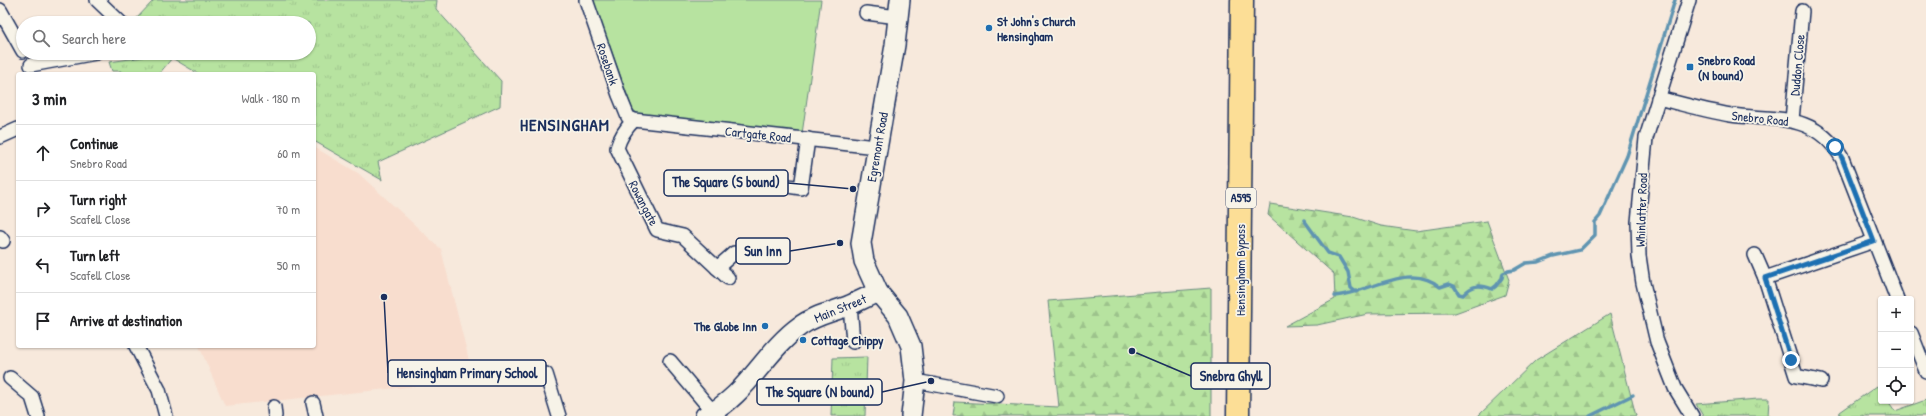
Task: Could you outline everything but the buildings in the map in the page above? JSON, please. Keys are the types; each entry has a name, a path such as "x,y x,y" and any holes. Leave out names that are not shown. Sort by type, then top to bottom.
{"highway":[{"name":"Hensingham Bypass","path":"1238,406 1242,0"}],"main road":[{"name":"Egremont Road","path":"878,292 864,261 861,243 876,147 895,45 899,8"},
{"name":"Main Street","path":"709,414 736,395 785,339 799,327 816,316 850,305 878,292 898,316 911,346 915,381 911,416"}],"street":[{"path":"97,0 114,16"},
{"name":"Rosebank","path":"586,0 619,96 628,117 636,120"},
{"name":"Whinlatter Road","path":"1689,0 1646,138 1638,222 1639,256 1648,311 1657,342 1675,388 1692,416"},
{"path":"866,13 899,8"},
{"path":"0,10 16,38"},
{"name":"Duddon Close","path":"1792,120 1802,11"},
{"path":"32,69 68,60"},
{"name":"Snebro Road","path":"1658,98 1730,115 1792,120 1818,132 1828,139 1842,158 1896,296"},
{"name":"Cartgate Road","path":"636,120 876,147"},
{"name":"Rowangate","path":"636,120 624,130 617,148 657,230 683,236 728,278"},
{"path":"0,137 16,130"},
{"path":"755,181 801,188 808,139"},
{"path":"1765,278 1874,241"},
{"path":"717,268 734,253"},
{"path":"1755,255 1765,278 1796,376 1822,381"},
{"path":"850,305 853,342"},
{"path":"1914,341 1926,371"},
{"path":"137,348 158,390 166,416"},
{"path":"670,361 709,414"},
{"path":"546,374 559,416"},
{"path":"10,378 32,397 38,416"},
{"path":"915,381 997,396"},
{"path":"313,403 316,416"}],"shaded area":[{"path":"316,148 358,173 441,249 474,380 225,406 200,348 316,348"}],"green space":[{"path":"154,0 437,0 436,9 501,81 500,106 378,162 382,180 316,142 316,72 196,72 175,60 316,60 316,16 139,16"},
{"path":"593,0 821,0 802,134 638,115 632,108"},
{"path":"123,60 170,60 161,72 112,71 109,62"},
{"path":"1270,204 1353,217 1381,226 1416,231 1487,221 1509,280 1505,295 1455,313 1368,314 1317,325 1285,326 1335,299 1334,274 1268,215"},
{"path":"1211,288 1211,416 953,416 955,402 1059,407 1048,301"},
{"path":"1610,314 1636,416 1478,416 1536,360"},
{"path":"867,357 865,416 831,416 833,358"},
{"path":"1877,386 1878,404 1890,404 1895,411 1926,400 1926,416 1839,416 1840,412"},
{"path":"1769,399 1768,416 1703,416 1696,404"}],"waterway":[{"path":"1335,296 1348,294 1389,281 1416,277 1429,280 1440,287 1449,284 1454,286 1459,294 1463,295 1476,286 1483,286 1492,289 1502,278 1503,273 1514,270 1526,263 1538,262 1553,256 1580,250 1595,235 1595,222 1600,216 1627,156 1675,0"},
{"path":"1304,220 1328,253 1339,257 1348,272 1351,288 1356,292"},
{"path":"1590,416 1633,395"}],"place":[{"name":"St John's Church Hensingham","path":"989,28"},
{"name":"Snebro Road (N bound)","path":"1690,67"},
{"name":"The Square (S bound)","path":"853,189"},
{"name":"Sun Inn","path":"840,243"},
{"name":"Hensingham Primary School","path":"384,297"},
{"name":"The Globe Inn","path":"765,326"},
{"name":"Cottage Chippy","path":"803,340"},
{"name":"Snebra Ghyll","path":"1132,351"},
{"name":"The Square (N bound)","path":"931,381"}],"district":[{"name":"HENSINGHAM","path":"565,125"}],"route":[{"path":"1791,360 1765,278 1874,241 1842,158 1835,147"}]}
